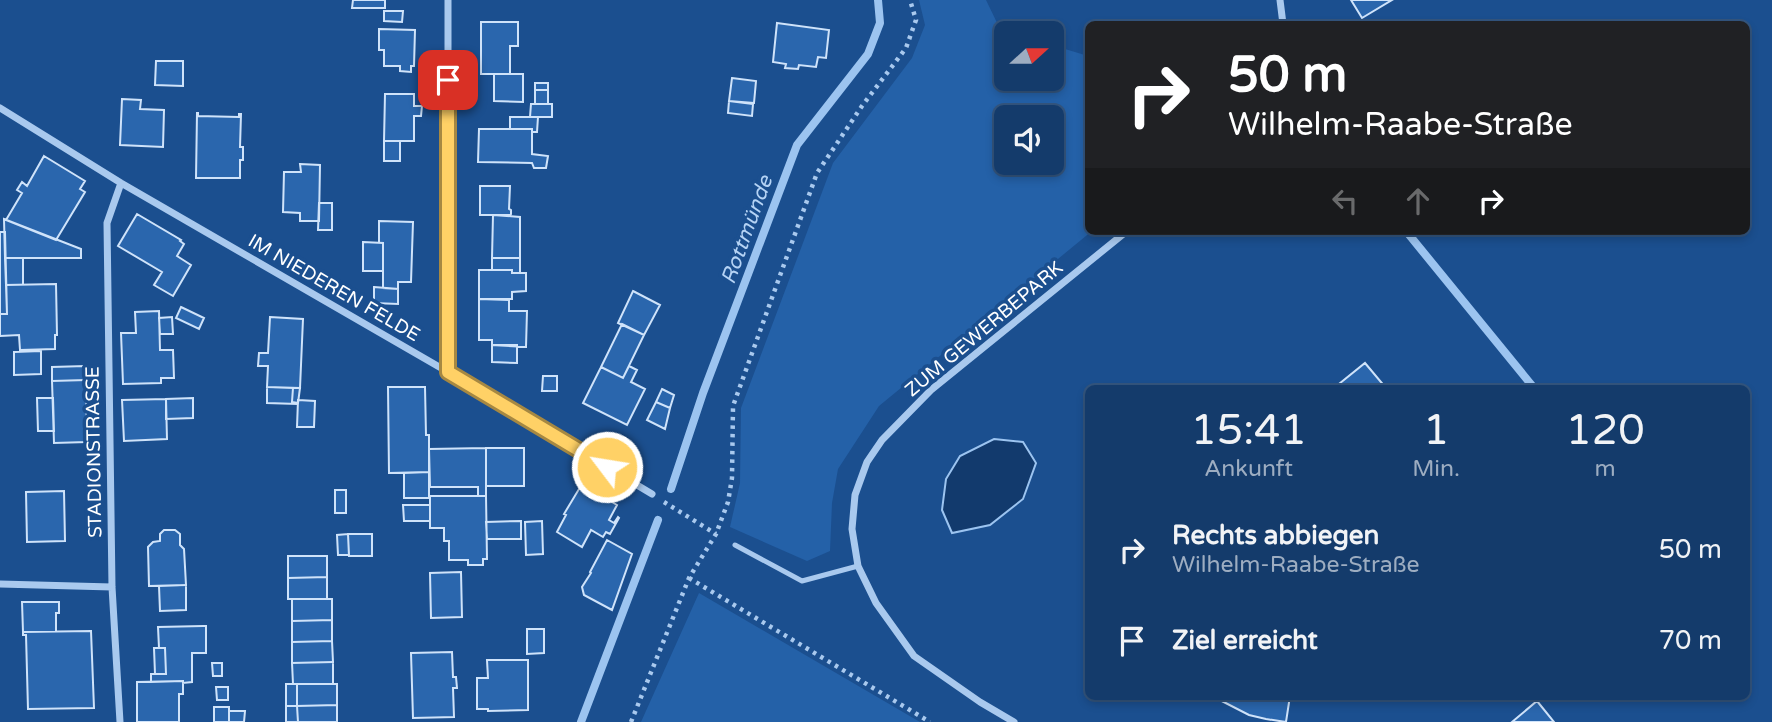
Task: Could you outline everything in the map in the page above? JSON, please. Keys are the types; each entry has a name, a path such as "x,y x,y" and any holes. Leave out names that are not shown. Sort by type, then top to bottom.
{"street":[{"path":"448,372 449,0"},
{"path":"1280,0 1283,21"},
{"name":"IM NIEDEREN FELDE","path":"0,108 121,183 448,372 652,494"},
{"name":"STADIONSTRASSE","path":"120,722 112,587 107,223 121,183"},
{"name":"ZUM GEWERBEPARK","path":"1013,722 914,656 876,603 858,566 852,530 855,495 867,462 882,440 931,390 1122,235"},
{"path":"0,584 112,587"}],"lane":[{"path":"735,545 802,581 858,566"}],"path":[{"path":"631,722 689,578 716,534 728,502 732,478 733,407 817,173 862,106 906,48 916,20 910,0"},
{"path":"652,494 735,545"},
{"path":"689,578 930,722"}],"shaded area":[{"path":"919,0 986,0 996,21 994,21 994,91 1064,91 1064,49 1085,55 1085,235 1087,235 879,406 838,469 832,503 830,551 807,561 730,527 740,483 741,408 833,163 912,58 925,25"},
{"path":"994,439 1023,442 1036,463 1023,499 990,525 952,533 942,510 946,479 960,456"},
{"path":"699,593 920,722 641,722"}],"building":[{"path":"353,0 385,0 385,8 352,8"},
{"path":"1351,0 1392,0 1362,18"},
{"path":"384,11 403,11 402,22 384,21"},
{"path":"481,22 518,22 518,46 510,46 510,74 481,74"},
{"path":"777,23 829,30 826,58 818,57 816,67 799,65 798,69 785,68 786,64 773,62"},
{"path":"379,29 415,30 414,66 411,66 411,72 400,71 400,66 384,66 384,50 379,50"},
{"path":"156,61 183,61 183,86 155,85"},
{"path":"494,74 523,74 523,102 494,101"},
{"path":"732,78 756,81 754,103 729,101"},
{"path":"535,83 548,83 548,90 535,90"},
{"path":"535,90 548,90 548,104 535,104"},
{"path":"385,94 414,94 414,106 422,106 421,116 414,116 414,141 384,141"},
{"path":"122,99 141,100 140,109 164,110 163,147 120,145"},
{"path":"729,101 753,104 752,116 728,113"},
{"path":"531,104 552,104 552,117 530,117"},
{"path":"197,113 198,116 239,117 241,114 240,147 243,147 243,160 240,160 240,178 196,178"},
{"path":"510,117 538,117 537,132 532,132 532,129 510,129"},
{"path":"479,129 532,129 532,154 548,156 546,168 534,168 532,163 478,162"},
{"path":"384,141 400,141 400,161 384,161"},
{"path":"44,156 85,181 80,189 85,192 56,240 6,220 22,193 17,190 22,182 27,186"},
{"path":"300,164 320,165 319,221 300,221 300,213 283,212 284,172 301,172"},
{"path":"480,186 510,186 511,214 480,215"},
{"path":"319,203 332,203 332,230 318,230"},
{"path":"137,214 184,244 177,256 191,265 173,296 154,285 162,272 118,246"},
{"path":"493,215 520,217 520,258 492,258"},
{"path":"4,219 81,249 81,258 5,258"},
{"path":"379,221 413,222 411,282 398,282 398,289 383,288 383,243 379,243"},
{"path":"0,232 5,232 7,314 0,314"},
{"path":"363,242 383,243 383,271 363,271"},
{"path":"5,258 23,258 23,285 6,285"},
{"path":"492,258 520,258 520,273 512,273 512,270 492,270"},
{"path":"479,270 512,270 512,273 526,273 526,291 512,292 512,299 479,299"},
{"path":"56,284 55,349 20,350 19,335 0,336 0,314 7,314 6,285"},
{"path":"374,287 398,289 398,304 374,303"},
{"path":"633,291 660,305 644,335 618,323"},
{"path":"479,299 509,300 509,311 527,311 526,347 492,345 492,340 479,340"},
{"path":"181,307 204,318 199,329 176,318"},
{"path":"159,311 160,350 173,350 174,378 161,378 161,383 123,384 121,333 136,333 135,312"},
{"path":"172,317 173,334 160,334 159,318"},
{"path":"270,317 303,319 300,388 267,387 268,366 258,366 259,353 268,353"},
{"path":"622,324 644,335 623,378 601,367"},
{"path":"492,345 517,345 517,363 492,362"},
{"path":"41,351 41,374 14,375 14,352"},
{"path":"1365,363 1383,385 1338,385"},
{"path":"85,366 86,380 52,381 52,367"},
{"path":"629,366 637,370 631,382 645,389 627,425 583,403 601,367 623,378"},
{"path":"543,376 557,376 557,391 542,391"},
{"path":"86,380 87,442 54,443 52,381"},
{"path":"267,387 293,388 292,402 298,404 267,403"},
{"path":"388,387 425,387 429,472 389,473"},
{"path":"293,388 300,388 298,403 292,402"},
{"path":"662,389 674,395 670,408 656,402"},
{"path":"37,398 53,398 54,431 38,431"},
{"path":"193,398 193,418 166,419 166,399"},
{"path":"166,399 167,439 124,441 122,400"},
{"path":"298,400 315,401 314,427 297,427"},
{"path":"656,402 670,408 665,429 647,420"},
{"path":"486,448 486,496 478,496 478,487 430,487 429,449"},
{"path":"486,448 524,448 524,486 486,486"},
{"path":"429,472 429,498 404,498 404,473"},
{"path":"582,484 617,505 609,520 614,523 619,518 610,534 606,532 603,537 591,530 582,547 557,532 566,515 564,514"},
{"path":"335,490 346,490 346,513 335,513"},
{"path":"64,491 65,541 27,542 26,492"},
{"path":"430,496 486,496 487,559 483,559 483,565 468,565 468,560 449,560 449,541 444,541 444,528 430,528"},
{"path":"403,505 430,505 430,521 404,521"},
{"path":"521,521 521,539 487,539 486,522"},
{"path":"542,521 543,554 526,555 525,522"},
{"path":"164,530 175,530 180,534 180,545 184,549 186,585 149,586 148,547 153,542 160,541 160,534"},
{"path":"348,534 349,555 338,555 337,535"},
{"path":"348,534 372,534 372,556 349,556"},
{"path":"607,540 632,554 612,610 584,595 582,587"},
{"path":"288,556 327,556 327,577 288,578"},
{"path":"461,572 462,617 431,618 430,573"},
{"path":"327,577 327,599 288,599 288,578"},
{"path":"186,585 186,610 160,611 159,586"},
{"path":"292,599 332,599 332,620 292,621"},
{"path":"22,602 59,602 56,632 23,632"},
{"path":"332,620 332,641 292,642 292,621"},
{"path":"206,626 206,653 192,653 192,682 151,682 151,674 166,674 165,648 159,648 158,627"},
{"path":"527,629 544,629 544,653 527,654"},
{"path":"91,631 94,708 28,709 26,635 23,635 23,632"},
{"path":"332,641 333,662 292,663 292,642"},
{"path":"154,648 165,648 166,674 155,674"},
{"path":"452,652 453,677 456,677 457,688 453,688 454,717 413,718 411,653"},
{"path":"487,660 528,660 528,710 477,709 477,678 488,678"},
{"path":"333,662 333,684 293,684 292,663"},
{"path":"212,663 222,663 222,676 213,676"},
{"path":"183,681 183,694 179,694 179,722 137,722 137,682"},
{"path":"286,684 297,684 297,706 286,706"},
{"path":"297,684 337,684 337,705 297,706"},
{"path":"216,687 228,687 228,700 217,700"},
{"path":"1220,700 1289,700 1286,722 1249,715"},
{"path":"1537,701 1554,722 1512,722"},
{"path":"337,705 337,722 298,722 297,706"},
{"path":"286,706 297,706 298,722 286,722"},
{"path":"214,707 229,707 229,722 214,722"},
{"path":"229,711 245,711 244,722 229,722"}],"waterway":[{"name":"Rottmünde","path":"671,489 703,393 797,145 868,54 880,23 878,0"},
{"path":"1409,235 1532,385"},
{"name":"Rottmünde","path":"581,722 658,520"}],"route":[{"path":"448,80 448,372 607,467"}]}
